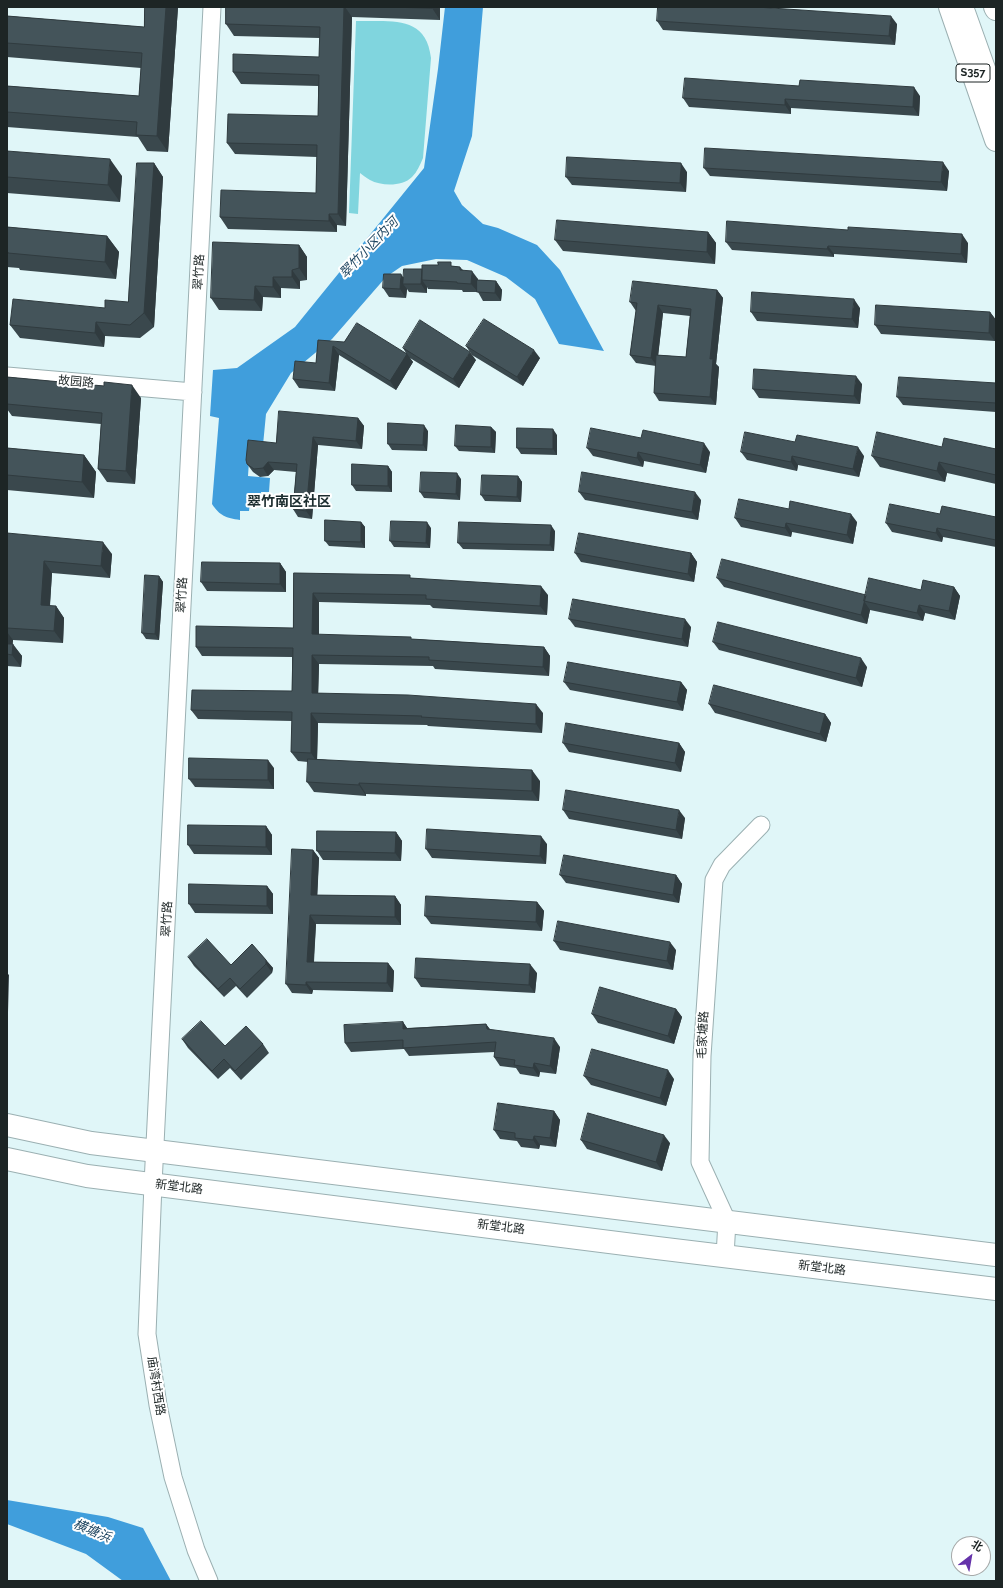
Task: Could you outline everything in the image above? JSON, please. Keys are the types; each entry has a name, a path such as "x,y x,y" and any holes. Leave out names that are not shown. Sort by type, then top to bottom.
{"main road":[{"name":"S357","path":"950,7 996,140"},
{"path":"962,7 996,102"},
{"path":"7,1126 91,1143 996,1255"},
{"name":"新堂北路","path":"7,1158 87,1176 996,1289"}],"street":[{"name":"翠竹路","path":"153,1184 212,7"},
{"name":"故园路","path":"7,376 192,392"},
{"name":"毛家塘路","path":"725,1256 727,1221 700,1162 702,1056 714,880 722,865 761,825"},
{"name":"庙湾村西路","path":"153,1184 147,1334 158,1405 173,1477 196,1550 209,1581"}],"shaded area":[{"path":"356,21 404,23 414,27 422,34 428,44 431,58 423,158 421,163 412,177 403,183 397,184 375,182 360,173 358,214 349,213"}],"water":[{"name":"翠竹小区内河","path":"445,7 483,7 472,136 454,191 462,205 483,224 498,228 537,245 560,270 604,351 559,344 535,299 506,277 467,260 436,259 402,266 386,277 332,339 291,373 266,414 263,445 250,446 248,476 270,478 269,492 261,492 260,502 250,502 249,511 240,511 240,520 227,517 221,514 212,504 219,418 210,416 213,370 237,368 295,327 424,168"},
{"name":"横塘浜","path":"7,1500 108,1517 143,1528 171,1581 123,1581 86,1554 7,1524"}],"building":[{"path":"145,7 166,7 157,136 136,135 137,122 7,112 7,86 139,96 142,53 7,43 7,16 144,27"},
{"path":"226,7 344,7 338,214 329,214 329,221 220,217 221,190 316,193 317,145 227,143 228,114 318,116 319,75 233,72 233,54 319,57 320,27 226,24"},
{"path":"391,7 432,7 432,8"},
{"path":"658,7 756,7 891,16 889,36 657,21"},
{"path":"685,78 799,86 800,80 914,87 913,107 785,99 785,105 683,98"},
{"path":"705,148 943,162 941,182 704,168"},
{"path":"7,151 110,159 108,185 7,177"},
{"path":"567,157 681,163 680,183 566,177"},
{"path":"137,163 154,163 144,313 130,325 96,322 95,333 10,325 13,299 105,308 105,300 128,302"},
{"path":"557,220 708,232 707,252 555,240"},
{"path":"727,221 848,230 848,227 962,234 961,254 828,246 827,249 726,242"},
{"path":"7,227 107,236 105,262 8,253"},
{"path":"213,242 299,245 299,268 292,270 292,277 273,277 273,287 255,286 254,300 211,298"},
{"path":"438,262 451,262 451,266 460,267 460,270 472,271 471,284 422,280 422,265 438,265"},
{"path":"404,269 422,269 421,284 403,284"},
{"path":"384,274 401,274 400,289 383,288"},
{"path":"477,280 496,281 495,293 477,292"},
{"path":"633,281 717,290 710,359 713,359 710,397 654,393 656,355 686,357 691,309 658,305 651,358 630,355 637,303 630,302"},
{"path":"752,292 854,299 852,319 751,312"},
{"path":"876,305 990,312 989,333 875,325"},
{"path":"484,319 534,350 517,377 466,346"},
{"path":"420,320 470,352 453,379 403,348"},
{"path":"357,323 407,354 390,381 333,346 329,383 293,379 295,361 316,363 318,340 344,342"},
{"path":"754,369 856,376 854,396 753,389"},
{"path":"7,377 104,386 104,382 132,385 126,471 98,469 102,413 7,404"},
{"path":"899,377 996,383 996,403 897,397"},
{"path":"279,411 358,418 356,441 313,437 306,511 293,509 297,464 268,462 263,468 254,469 247,464 248,440 276,443"},
{"path":"388,423 424,425 423,445 388,444"},
{"path":"456,425 491,427 491,447 455,446"},
{"path":"517,428 553,429 553,449 517,448"},
{"path":"591,428 641,438 643,430 704,443 700,465 638,452 637,458 587,448"},
{"path":"745,432 795,442 797,435 858,447 853,469 792,456 791,462 741,452"},
{"path":"877,432 942,447 944,438 996,449 996,475 939,462 937,471 872,456"},
{"path":"7,448 84,455 82,482 7,475"},
{"path":"352,464 388,466 388,486 352,485"},
{"path":"421,472 457,473 456,494 420,492"},
{"path":"582,472 695,492 692,512 579,492"},
{"path":"482,475 518,476 517,497 481,495"},
{"path":"739,499 789,509 790,501 851,514 847,535 786,523 785,528 735,518"},
{"path":"890,504 940,514 942,506 996,517 996,540 937,528 936,533 886,523"},
{"path":"325,520 361,522 361,542 325,541"},
{"path":"391,521 427,522 426,543 390,541"},
{"path":"459,522 551,525 550,545 458,543"},
{"path":"7,533 103,542 101,566 44,561 41,605 56,606 54,631 7,628"},
{"path":"579,533 691,553 688,574 575,553"},
{"path":"722,559 866,595 861,615 717,578"},
{"path":"202,562 280,563 280,584 201,582"},
{"path":"294,573 410,575 410,578 541,586 540,606 426,599 426,595 313,593 312,634 411,637 411,639 544,647 543,667 429,660 429,657 312,655 312,693 408,695 536,704 536,724 421,717 422,716 311,713 311,753 291,752 292,712 191,710 192,690 292,691 293,648 196,647 196,626 293,628"},
{"path":"145,575 159,576 155,634 142,633"},
{"path":"869,578 921,590 923,580 954,587 949,611 919,605 917,613 864,601"},
{"path":"573,599 685,619 682,639 569,619"},
{"path":"718,622 861,658 856,678 713,642"},
{"path":"7,644 13,644 12,655 7,654"},
{"path":"568,662 681,682 677,702 564,682"},
{"path":"714,685 825,714 820,734 709,704"},
{"path":"566,723 679,743 675,763 563,743"},
{"path":"189,758 268,760 268,780 189,779"},
{"path":"308,759 532,770 532,791 307,782"},
{"path":"566,790 679,810 676,830 563,810"},
{"path":"188,825 266,826 266,847 188,845"},
{"path":"427,829 541,836 540,856 426,849"},
{"path":"317,831 396,832 395,853 317,851"},
{"path":"292,849 313,850 311,895 395,896 395,917 310,915 307,962 388,963 387,983 306,982 306,985 286,984"},
{"path":"564,855 676,875 673,895 560,875"},
{"path":"189,884 267,886 267,906 189,904"},
{"path":"426,896 537,902 536,922 425,916"},
{"path":"558,921 670,942 667,961 554,941"},
{"path":"207,939 231,965 252,944 266,960 266,964 240,989 230,978 218,989 188,957"},
{"path":"416,958 530,964 529,985 415,978"},
{"path":"600,987 676,1009 668,1036 592,1014"},
{"path":"201,1021 225,1046 246,1026 263,1044 235,1071 224,1059 212,1071 182,1039"},
{"path":"403,1022 403,1029 486,1024 487,1029 554,1038 550,1066 534,1063 533,1068 514,1065 515,1060 494,1057 496,1042 403,1048 403,1040 345,1043 344,1025"},
{"path":"592,1049 668,1070 660,1098 584,1076"},
{"path":"498,1103 554,1111 550,1138 534,1136 533,1140 515,1138 515,1133 494,1130"},
{"path":"588,1113 664,1135 656,1162 581,1140"}],"district":[{"name":"翠竹南区社区","path":"289,502"}]}
